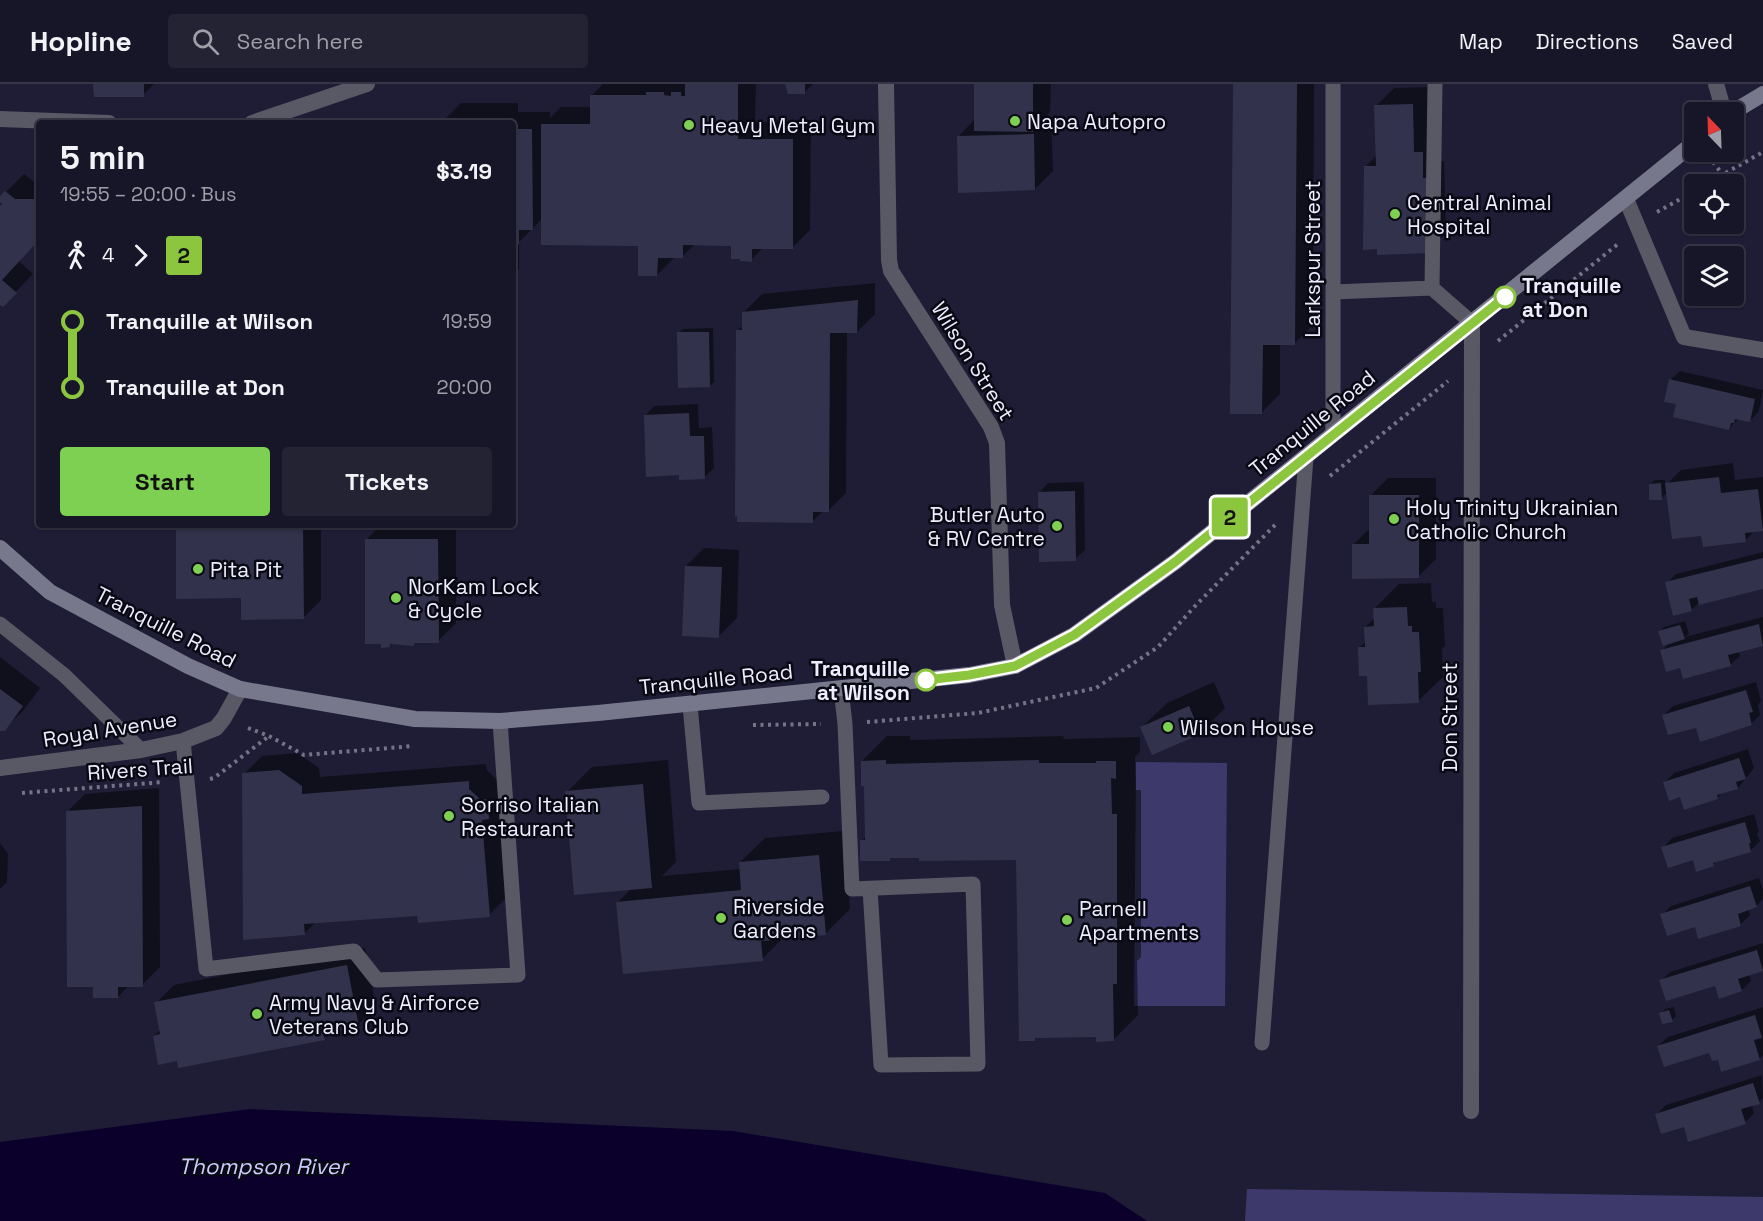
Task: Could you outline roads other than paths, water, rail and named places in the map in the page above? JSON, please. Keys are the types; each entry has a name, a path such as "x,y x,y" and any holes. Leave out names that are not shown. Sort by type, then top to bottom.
{"main road":[{"path":"1744,105 1763,94"},
{"name":"Tranquille Road","path":"0,548 50,592 188,666 240,689 415,719 500,721 690,705 969,675 1015,666 1074,635 1175,562 1684,151"}],"street":[{"path":"261,120 367,84"},
{"name":"Wilson Street","path":"886,84 891,271 991,427 997,443 1002,605 1015,666"},
{"path":"1716,84 1721,102"},
{"path":"0,119 36,120"},
{"path":"1626,200 1684,337 1763,350"},
{"name":"Don Street","path":"1471,1111 1472,323"},
{"name":"Royal Avenue","path":"0,768 141,750 183,741 216,728 240,689"}],"lane":[{"name":"Larkspur Street","path":"1333,84 1333,434"},
{"path":"1432,288 1435,84"},
{"path":"1333,292 1432,288 1472,323"},
{"path":"1262,1043 1306,457"},
{"path":"0,624 64,675 141,750"},
{"path":"841,689 845,724 852,889 973,884 978,1064 881,1065 870,889"},
{"path":"690,705 699,803 822,797"},
{"path":"183,741 206,969 354,951 377,980 519,975 500,721"}],"water":[{"name":"Thompson River","path":"250,1109 733,1131 1105,1193 1147,1221 0,1221 0,1142"}],"place":[{"name":"Napa Autopro","path":"1015,121"},
{"name":"Heavy Metal Gym","path":"689,125"},
{"name":"Central Animal Hospital","path":"1395,214"},
{"name":"Tranquille at Don","path":"1505,297"},
{"name":"Holy Trinity Ukrainian Catholic Church","path":"1394,519"},
{"name":"Butler Auto & RV Centre","path":"1057,526"},
{"name":"Pita Pit","path":"198,569"},
{"name":"NorKam Lock & Cycle","path":"396,598"},
{"name":"Tranquille at Wilson","path":"926,680"},
{"name":"Wilson House","path":"1168,727"},
{"name":"Sorriso Italian Restaurant","path":"449,816"},
{"name":"Riverside Gardens","path":"721,918"},
{"name":"Parnell Apartments","path":"1067,920"},
{"name":"Army Navy & Airforce Veterans Club","path":"257,1014"}]}
